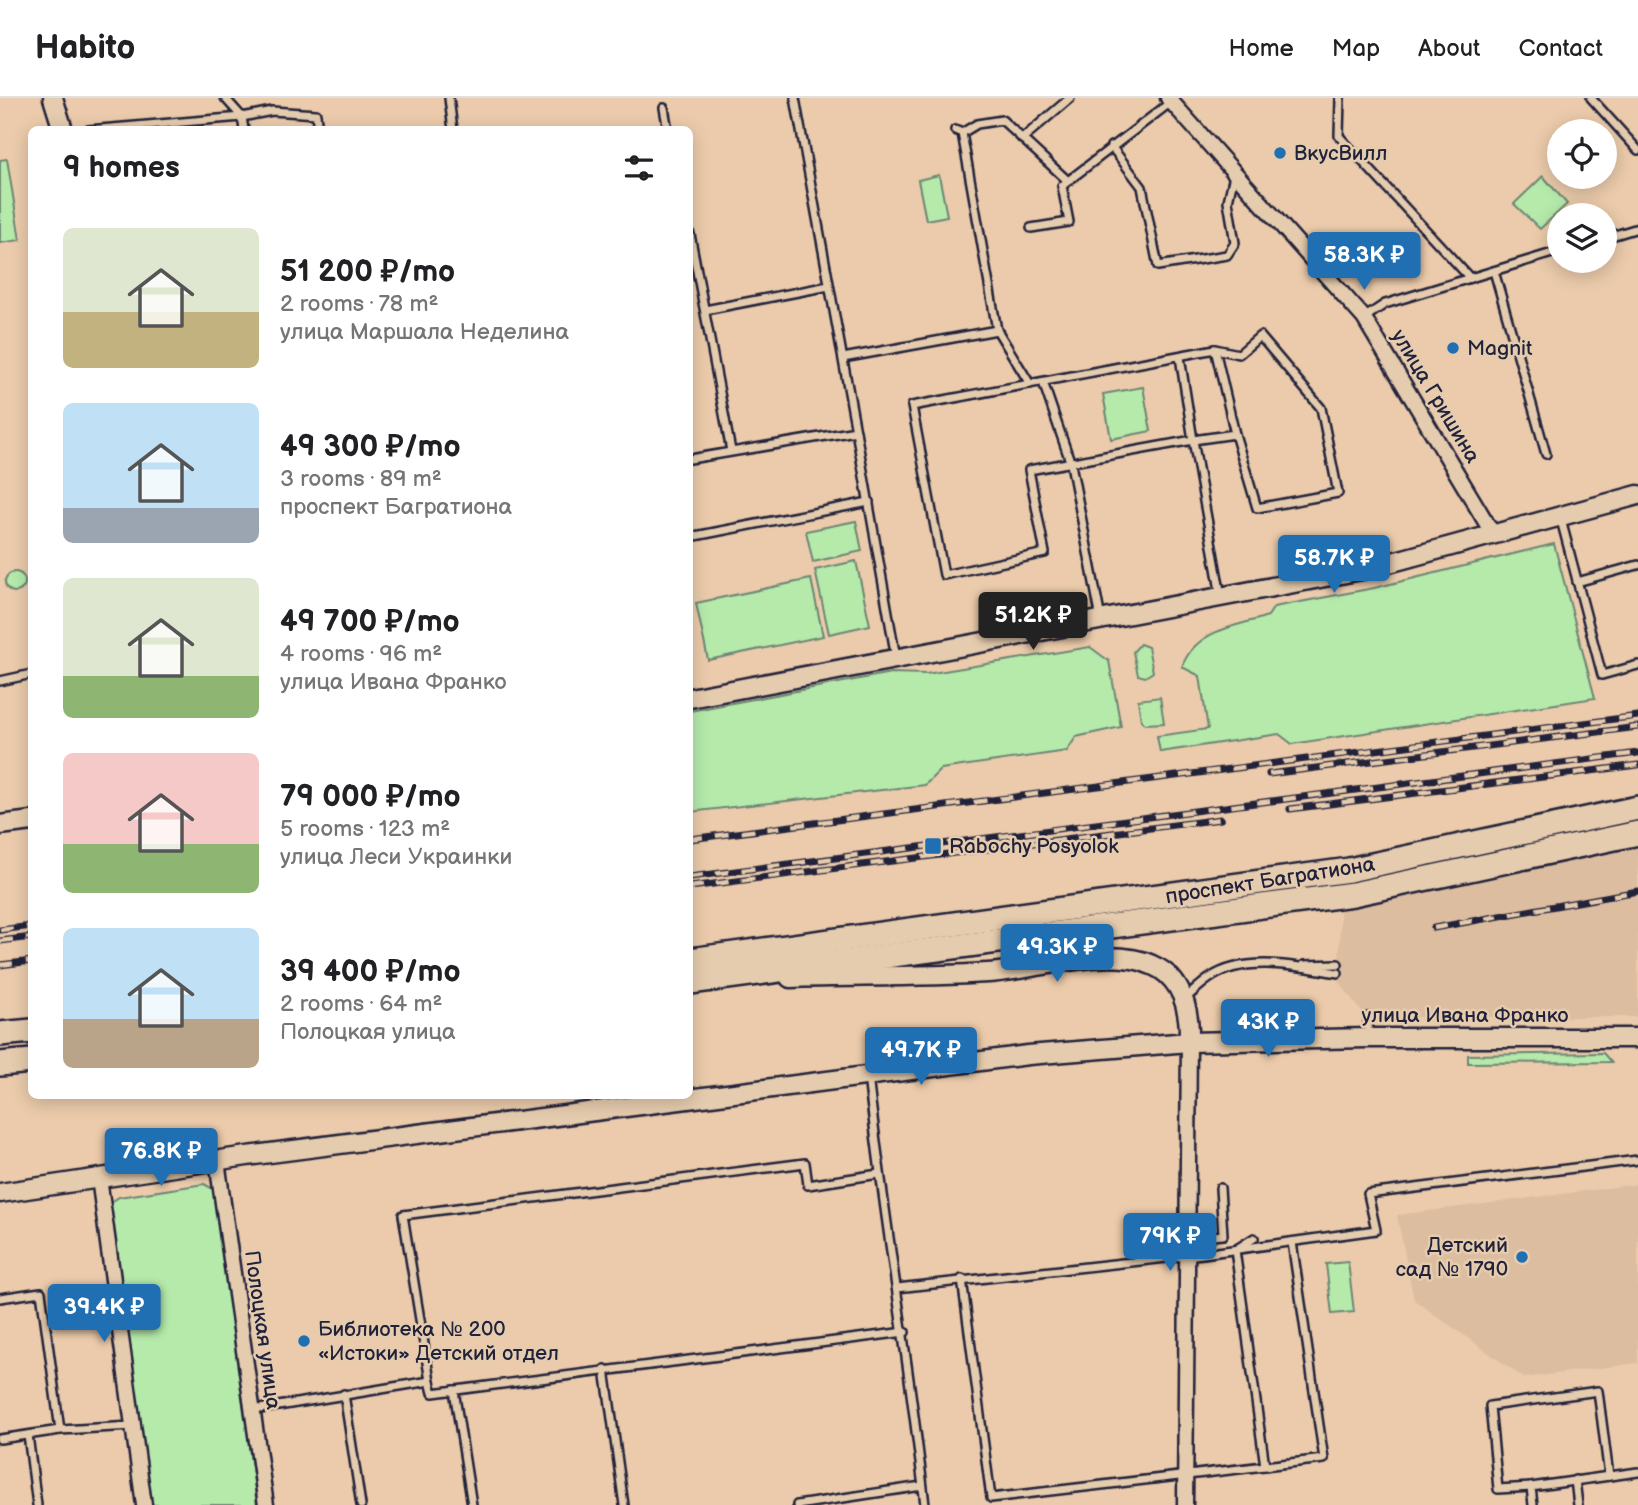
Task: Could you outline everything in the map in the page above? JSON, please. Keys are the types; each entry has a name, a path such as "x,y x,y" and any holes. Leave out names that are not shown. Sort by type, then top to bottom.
{"main road":[{"name":"проспект Багратиона","path":"950,938 1349,870 1638,808"},
{"name":"проспект Багратиона","path":"693,974 950,938 1353,894 1638,833"},
{"path":"0,1034 28,1031"},
{"path":"0,1065 28,1062"}],"street":[{"path":"53,98 62,126"},
{"name":"улица Гришина","path":"1169,100 1364,318 1493,534"},
{"path":"693,697 1367,569 1638,495"},
{"path":"0,825 28,822"},
{"path":"693,974 989,973 1121,959 1154,965 1171,981 1184,999 1189,1042 1185,1505"},
{"name":"улица Ивана Франко","path":"693,1097 1028,1055 1189,1042 1368,1038 1638,1038"},
{"name":"улица Ивана Франко","path":"0,1193 681,1099"},
{"name":"Полоцкая улица","path":"217,1161 266,1505"},
{"path":"99,1178 144,1505"}],"lane":[{"path":"225,98 242,117 243,126"},
{"path":"449,98 452,126"},
{"path":"795,98 896,659"},
{"path":"1022,139 1070,98"},
{"path":"1340,98 1339,136 1471,278"},
{"path":"1591,98 1638,150"},
{"path":"1031,228 1069,222 1062,186 1169,100"},
{"path":"664,108 667,126"},
{"path":"135,126 242,117 272,111 316,114 318,126"},
{"path":"1030,384 997,330 959,131 977,124 1002,120 1068,181"},
{"path":"1111,146 1142,187 1158,266 1227,254 1233,250 1235,243 1228,201 1234,175"},
{"path":"1617,234 1638,228"},
{"path":"693,249 731,451"},
{"path":"1364,318 1385,304 1547,255"},
{"path":"1494,271 1546,454"},
{"path":"705,310 830,286"},
{"path":"843,358 997,330"},
{"path":"1215,349 1235,434 1257,508 1338,493 1321,408 1259,337 1239,354 1215,349 912,406 944,575 1045,553 1029,470 1235,434"},
{"path":"1180,357 1222,596"},
{"path":"1043,382 1071,464 1101,619"},
{"path":"693,458 856,431"},
{"path":"693,536 869,502"},
{"path":"1560,516 1602,675 1638,665"},
{"path":"1577,582 1638,565"},
{"path":"0,681 28,675"},
{"path":"1184,999 1211,977 1223,972 1281,965 1338,964"},
{"path":"1281,965 1338,973"},
{"path":"1368,1017 1368,1038"},
{"path":"868,1074 879,1174 905,1332 925,1505"},
{"path":"897,1288 1235,1250 1376,1230 1368,1194 1638,1160"},
{"path":"879,1174 808,1185 805,1163 403,1215 433,1393 905,1332"},
{"path":"1188,1238 1223,1235 1220,1188"},
{"path":"1235,1250 1254,1238"},
{"path":"962,1279 991,1498 1324,1459 1292,1242"},
{"path":"1235,1250 1265,1466"},
{"path":"0,1298 41,1292 60,1430"},
{"path":"605,1369 624,1505"},
{"path":"254,1410 430,1381"},
{"path":"454,1390 472,1505"},
{"path":"1608,1476 1598,1391 1490,1406 1499,1489 1531,1487 1638,1472"},
{"path":"344,1394 361,1505"},
{"path":"0,1438 60,1430 133,1426"},
{"path":"28,1434 37,1505"},
{"path":"1575,1480 1578,1505"},
{"path":"797,1505 922,1486"},
{"path":"1531,1487 1532,1505"}],"shaded area":[{"path":"1638,821 1638,1017 1365,1017 1339,981 1341,859 1351,858 1355,852"},
{"name":"Детский сад № 1790","path":"1638,1184 1638,1363 1524,1378 1414,1300 1397,1215"}],"green space":[{"path":"7,159 20,240 0,243 0,160"},
{"path":"939,175 947,216 926,220 918,180"},
{"path":"1543,176 1547,181 1547,189 1554,189 1566,203 1547,203 1547,223 1540,229 1514,204"},
{"path":"1143,387 1151,431 1111,439 1103,394"},
{"path":"856,521 862,551 813,562 806,531"},
{"path":"1554,544 1595,698 1292,744 1279,734 1160,752 1157,736 1208,729 1200,676 1182,667 1196,645 1217,632 1268,616 1274,607 1374,588"},
{"path":"856,561 870,625 829,634 815,570"},
{"path":"15,572 22,575 25,582 22,589 15,592 8,589 5,582 8,575"},
{"path":"811,579 823,636 708,660 696,603"},
{"path":"1140,644 1148,647 1153,672 1145,677 1138,675 1133,652"},
{"path":"1090,647 1109,661 1121,727 1076,737 1067,751 941,769 925,785 693,812 693,710 891,673 926,674"},
{"path":"1160,697 1164,723 1145,724 1141,720 1138,700"},
{"path":"1603,1053 1611,1062 1468,1063 1468,1055"},
{"path":"204,1184 215,1190 257,1505 149,1505 110,1203 119,1197"},
{"path":"1348,1262 1354,1312 1332,1314 1326,1264"}],"railway":[{"path":"693,839 1638,716"},
{"path":"1269,774 1638,727"},
{"path":"693,877 1638,753"},
{"path":"1290,809 1638,765"},
{"path":"693,887 1221,819"},
{"path":"1434,928 1638,891"},
{"path":"0,930 28,926"},
{"path":"0,941 28,938"},
{"path":"0,965 28,962"}],"place":[{"name":"ВкусВилл","path":"1280,153"},
{"name":"Magnit","path":"1453,348"},
{"name":"Rabochy Posyolok","path":"933,846"},
{"name":"Детский сад № 1790","path":"1522,1257"},
{"name":"Библиотека № 200 «Истоки» Детский отдел","path":"304,1341"}]}
